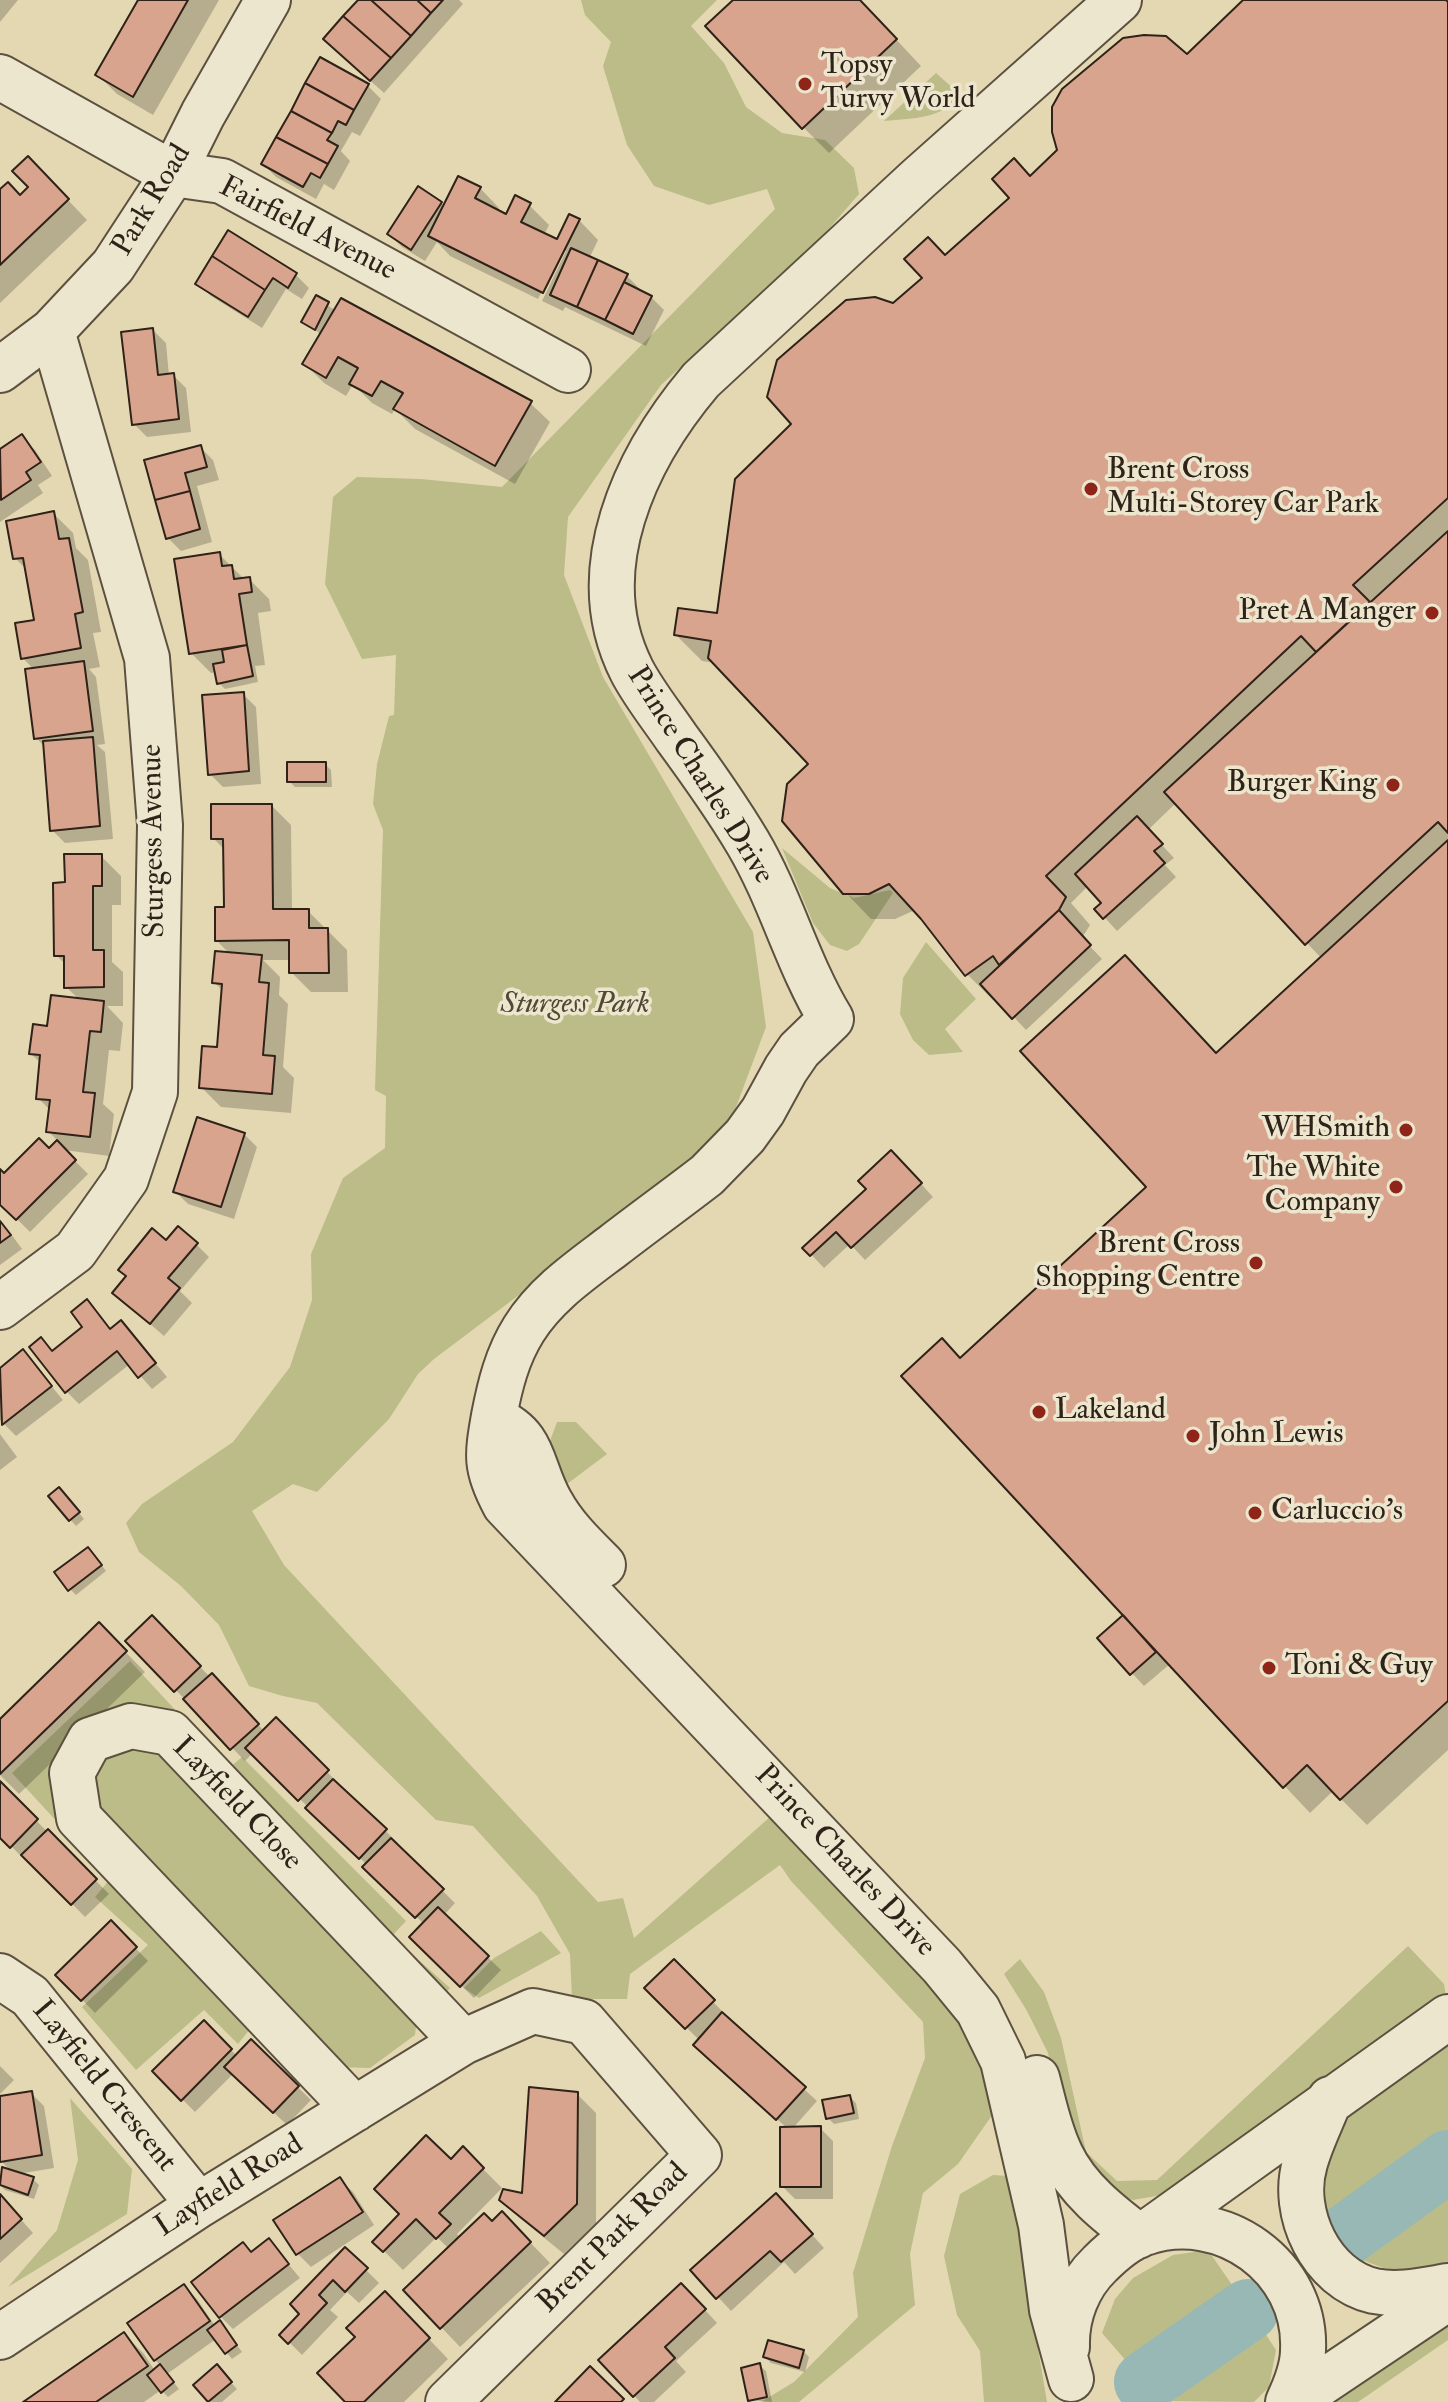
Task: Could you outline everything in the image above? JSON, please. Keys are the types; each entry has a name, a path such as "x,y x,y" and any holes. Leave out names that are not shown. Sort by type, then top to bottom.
{"street":[{"name":"Park Road","path":"0,370 52,331 113,266 173,174 203,114 268,0"},
{"name":"Prince Charles Drive","path":"1077,2390 1052,2310 1041,2225 1009,2084 1003,2061 978,2010 942,1966 505,1505 489,1463 489,1441 508,1359 541,1305 563,1283 707,1175 727,1156 763,1111 799,1050 831,1019 814,991 751,848 644,691 622,646 615,621 612,571 615,547 638,474 676,409 701,380 918,179 1119,0"},
{"name":"Fairfield Avenue","path":"0,77 173,174 222,181 568,370"},
{"name":"Sturgess Avenue","path":"0,1307 75,1251 126,1179 155,1092 160,825 147,658 52,331"},
{"name":"Prince Charles Drive","path":"494,1419 518,1433 527,1445 551,1503 580,1542 778,1747 981,1967 1014,2017 1029,2052 1051,2132 1062,2158 1088,2193 1143,2234"},
{"name":"Layfield Close","path":"355,2109 79,1818 72,1773 90,1740 131,1726 170,1733 463,2042"},
{"name":"Layfield Crescent","path":"0,1976 30,1996 199,2205"},
{"name":"Brent Park Road","path":"448,2402 699,2155 584,2022 533,2011 463,2042"},
{"path":"1077,2390 1066,2343 1072,2307 1089,2274 1115,2249 1143,2234 1448,2017"},
{"name":"Layfield Road","path":"0,2337 199,2205 463,2042"},
{"path":"1290,2402 1298,2380 1303,2350 1301,2320 1274,2244 1275,2215 1288,2156 1330,2099"},
{"path":"1330,2099 1304,2164 1301,2190 1311,2240 1332,2267 1354,2284 1375,2291 1435,2292"},
{"path":"1143,2234 1183,2226 1220,2231 1253,2247 1285,2282 1375,2301 1435,2292"},
{"path":"1290,2402 1435,2292"}],"green space":[{"name":"Sturgess Park","path":"581,0 717,0 691,26 724,63 746,107 782,133 825,140 854,168 859,194 815,245 661,385 568,517 564,575 603,677 753,932 766,1027 726,1134 665,1185 434,1359 418,1374 389,1419 317,1492 293,1484 252,1511 284,1565 598,1902 623,1898 634,1938 780,1808 820,1849 983,2051 995,2111 958,2164 923,2193 910,2254 915,2305 799,2402 761,2402 794,2382 858,2317 853,2273 892,2146 925,2058 923,2022 791,1881 780,1865 630,1974 627,1999 572,1999 570,1954 537,1896 473,1826 436,1820 317,1703 249,1686 219,1625 181,1586 139,1552 126,1523 142,1504 233,1442 290,1367 312,1300 311,1254 343,1178 385,1148 386,1096 375,1090 383,830 373,804 377,764 389,716 394,715 396,655 362,659 325,584 333,497 357,477 421,479 502,487 775,209 767,189 709,205 654,186 627,145 603,66 611,42 585,15"},
{"path":"936,73 963,97 935,113 884,121"},
{"path":"782,848 830,888 854,898 890,890 893,893 859,944 847,951 830,945 813,923"},
{"path":"926,942 976,999 945,1029 963,1052 929,1055 913,1040 900,1014 903,978"},
{"path":"557,1422 576,1422 607,1454 563,1487 550,1441"},
{"path":"130,1661 229,1768 242,1757 406,1921 392,1936 450,1988 440,1999 173,1724 64,1765 250,2029 238,2044 204,2010 136,2070 82,2007 148,1945 95,1897 110,1879 12,1773"},
{"path":"113,1743 165,1744 418,2010 415,2035 370,2068 335,2067 96,1819 94,1762"},
{"path":"541,1931 561,1953 479,1998 464,1988 494,1958"},
{"path":"1408,1946 1444,1984 1447,2003 1168,2194 1133,2200 1104,2190 1063,2120 1048,2053 1004,1974 1020,1959 1044,1992 1061,2038 1086,2152 1117,2181 1157,2180"},
{"path":"1448,2046 1448,2134 1326,2218 1325,2162 1344,2120"},
{"path":"70,2098 132,2169 127,2214 8,2287 57,2230 78,2160"},
{"path":"993,2175 1009,2176 1047,2402 984,2402 980,2351 957,2315 944,2256 960,2194"},
{"path":"1448,2191 1448,2266 1401,2271 1356,2257"},
{"path":"1208,2250 1239,2295 1134,2370 1102,2333 1115,2299 1133,2278 1173,2255"},
{"path":"1448,2318 1448,2340 1358,2402 1325,2402"},
{"path":"1261,2327 1276,2350 1269,2387 1254,2402 1158,2401"}],"building":[{"path":"138,0 188,0 133,97 95,75"},
{"path":"358,0 371,0 411,36 391,58 343,16"},
{"path":"371,0 417,0 431,13 411,36"},
{"path":"417,0 443,0 431,13"},
{"name":"Topsy Turvy World","path":"733,0 860,0 897,39 802,129 705,26"},
{"name":"Brent Cross Multi-Storey Car Park","path":"1243,0 1448,2 1448,498 1353,585 1370,602 1316,652 1301,636 1046,876 1066,897 1059,910 999,965 993,956 965,976 889,884 869,894 843,894 782,821 787,784 808,764 708,658 711,641 674,635 678,608 717,613 735,479 791,424 767,397 777,360 846,300 875,297 893,303 922,278 904,259 928,237 945,255 1009,198 992,179 1014,158 1030,176 1057,150 1052,132 1052,107 1062,89 1123,38 1166,36 1187,54"},
{"path":"343,16 391,58 370,81 323,39"},
{"path":"320,57 369,84 354,110 305,83"},
{"path":"305,83 354,110 346,125 338,121 332,133 291,111"},
{"path":"291,111 332,133 327,140 338,146 328,164 276,137"},
{"path":"276,137 328,164 320,178 311,173 303,187 261,164"},
{"path":"28,156 69,199 0,265 0,189 8,182 20,195 28,187 12,171"},
{"path":"458,176 481,187 475,198 506,214 515,195 531,203 521,222 557,239 569,214 580,219 543,293 428,236"},
{"path":"418,186 442,202 411,250 387,234"},
{"path":"228,230 297,273 288,288 273,278 265,290 212,256"},
{"path":"571,248 598,260 577,307 550,295"},
{"path":"212,256 265,290 248,317 195,284"},
{"path":"598,260 628,274 605,320 577,307"},
{"path":"624,282 652,296 633,334 605,320"},
{"path":"316,295 329,302 315,330 301,322"},
{"path":"341,298 532,401 495,466 393,409 403,393 381,381 372,396 349,384 358,368 338,357 326,378 302,364"},
{"path":"153,328 158,375 174,373 179,419 132,425 121,332"},
{"path":"22,434 41,462 26,472 31,480 1,500 0,449"},
{"path":"201,445 207,467 185,473 190,491 155,500 144,460"},
{"path":"190,491 200,529 166,539 155,500"},
{"path":"54,511 59,539 69,538 83,612 75,614 81,648 21,659 15,623 34,620 23,558 13,559 6,521"},
{"path":"1448,531 1448,833 1438,822 1305,945 1164,792"},
{"path":"220,552 222,566 232,565 234,579 250,577 252,592 239,594 247,645 189,654 174,559"},
{"path":"247,645 253,676 217,684 213,664 224,662 222,650"},
{"path":"84,661 93,731 34,739 25,669"},
{"path":"244,692 249,771 208,775 202,695"},
{"path":"93,737 100,826 50,831 43,741"},
{"path":"287,762 326,762 326,782 287,782"},
{"path":"211,804 272,804 273,909 309,909 309,928 328,928 329,973 289,973 289,940 215,941 215,907 224,907 223,839 211,839"},
{"path":"1137,816 1163,844 1154,851 1165,863 1103,919 1094,909 1101,903 1075,874"},
{"name":"Brent Cross Shopping Centre","path":"1448,840 1448,1701 1340,1800 1307,1765 1283,1788 901,1376 942,1338 960,1358 1146,1187 1020,1051 1125,955 1216,1053"},
{"path":"64,854 102,854 102,886 93,886 93,950 104,950 104,987 64,988 64,956 54,956 53,883 65,882"},
{"path":"1059,910 1091,945 1012,1019 980,984"},
{"path":"215,951 262,955 259,982 269,983 263,1055 275,1056 272,1094 199,1088 202,1046 217,1047 222,984 212,983"},
{"path":"51,995 104,1001 101,1032 90,1031 83,1092 95,1093 90,1137 46,1132 50,1100 36,1099 40,1055 29,1054 33,1024 47,1026"},
{"path":"197,1117 245,1133 221,1207 173,1192"},
{"path":"39,1138 49,1148 57,1140 76,1160 16,1220 0,1205 0,1169 4,1173"},
{"path":"891,1150 922,1183 851,1248 836,1232 810,1256 802,1248 866,1189 858,1181"},
{"path":"0,1221 11,1235 0,1243"},
{"path":"178,1226 198,1243 168,1278 180,1288 150,1324 112,1293 126,1276 118,1270 152,1228 166,1240"},
{"path":"87,1299 110,1329 121,1320 156,1363 138,1378 117,1351 65,1393 29,1347 41,1337 52,1351 82,1327 71,1312"},
{"path":"23,1349 52,1386 2,1425 0,1368"},
{"path":"59,1487 80,1512 69,1521 48,1496"},
{"path":"88,1547 102,1565 68,1591 54,1572"},
{"path":"152,1615 201,1666 174,1692 125,1641"},
{"path":"1123,1615 1156,1652 1130,1675 1097,1638"},
{"path":"99,1622 127,1651 0,1774 0,1719"},
{"path":"212,1673 259,1724 230,1750 183,1699"},
{"path":"276,1717 329,1770 298,1801 245,1748"},
{"path":"333,1779 387,1829 359,1859 305,1808"},
{"path":"0,1781 38,1819 10,1848 0,1838"},
{"path":"48,1829 97,1879 71,1905 21,1855"},
{"path":"391,1838 444,1889 415,1918 362,1867"},
{"path":"438,1907 489,1956 460,1987 409,1937"},
{"path":"111,1920 137,1947 81,2001 55,1975"},
{"path":"674,1959 715,2000 685,2029 644,1988"},
{"path":"722,2012 806,2087 776,2120 693,2045"},
{"path":"204,2020 232,2049 181,2101 152,2071"},
{"path":"251,2039 299,2086 273,2113 224,2067"},
{"path":"529,2087 578,2092 577,2204 544,2236 499,2200 503,2189 522,2193"},
{"path":"32,2091 42,2155 0,2162 0,2096"},
{"path":"850,2095 854,2113 826,2119 822,2100"},
{"path":"821,2126 821,2187 780,2187 780,2127"},
{"path":"426,2135 451,2159 463,2146 484,2168 439,2213 451,2224 436,2239 416,2219 383,2252 372,2242 399,2214 374,2189"},
{"path":"2,2167 34,2177 28,2195 0,2185"},
{"path":"340,2177 363,2212 296,2255 273,2220"},
{"path":"776,2193 813,2234 781,2262 770,2251 716,2299 690,2270"},
{"path":"0,2194 22,2219 0,2239"},
{"path":"502,2211 531,2242 440,2329 403,2290 484,2213 492,2221"},
{"path":"269,2238 289,2264 219,2318 191,2282 243,2242 251,2252"},
{"path":"345,2247 368,2268 345,2292 333,2280 319,2295 327,2303 288,2344 279,2335 299,2314 290,2304"},
{"path":"681,2283 706,2309 665,2347 675,2358 633,2397 598,2360"},
{"path":"184,2284 210,2321 154,2361 127,2323"},
{"path":"385,2291 430,2338 364,2402 345,2402 317,2373 355,2337 346,2328"},
{"path":"220,2320 237,2345 225,2354 207,2330"},
{"path":"124,2332 148,2366 96,2402 23,2402"},
{"path":"768,2340 804,2350 799,2368 763,2357"},
{"path":"760,2363 767,2397 748,2401 741,2368"},
{"path":"160,2364 174,2382 161,2393 147,2375"},
{"path":"217,2364 232,2382 208,2402 193,2385"},
{"path":"590,2366 624,2399 621,2402 555,2402"}],"waterway":[{"path":"1342,2238 1448,2161"},
{"path":"1145,2382 1248,2310"}],"place":[{"name":"Topsy Turvy World","path":"805,84"},
{"name":"Brent Cross Multi-Storey Car Park","path":"1091,489"},
{"name":"Pret A Manger","path":"1432,613"},
{"name":"Burger King","path":"1393,785"},
{"name":"WHSmith","path":"1406,1130"},
{"name":"The White Company","path":"1396,1187"},
{"name":"Brent Cross Shopping Centre","path":"1256,1263"},
{"name":"Lakeland","path":"1039,1412"},
{"name":"John Lewis","path":"1193,1436"},
{"name":"Carluccio's","path":"1255,1513"},
{"name":"Toni & Guy","path":"1269,1668"}]}
